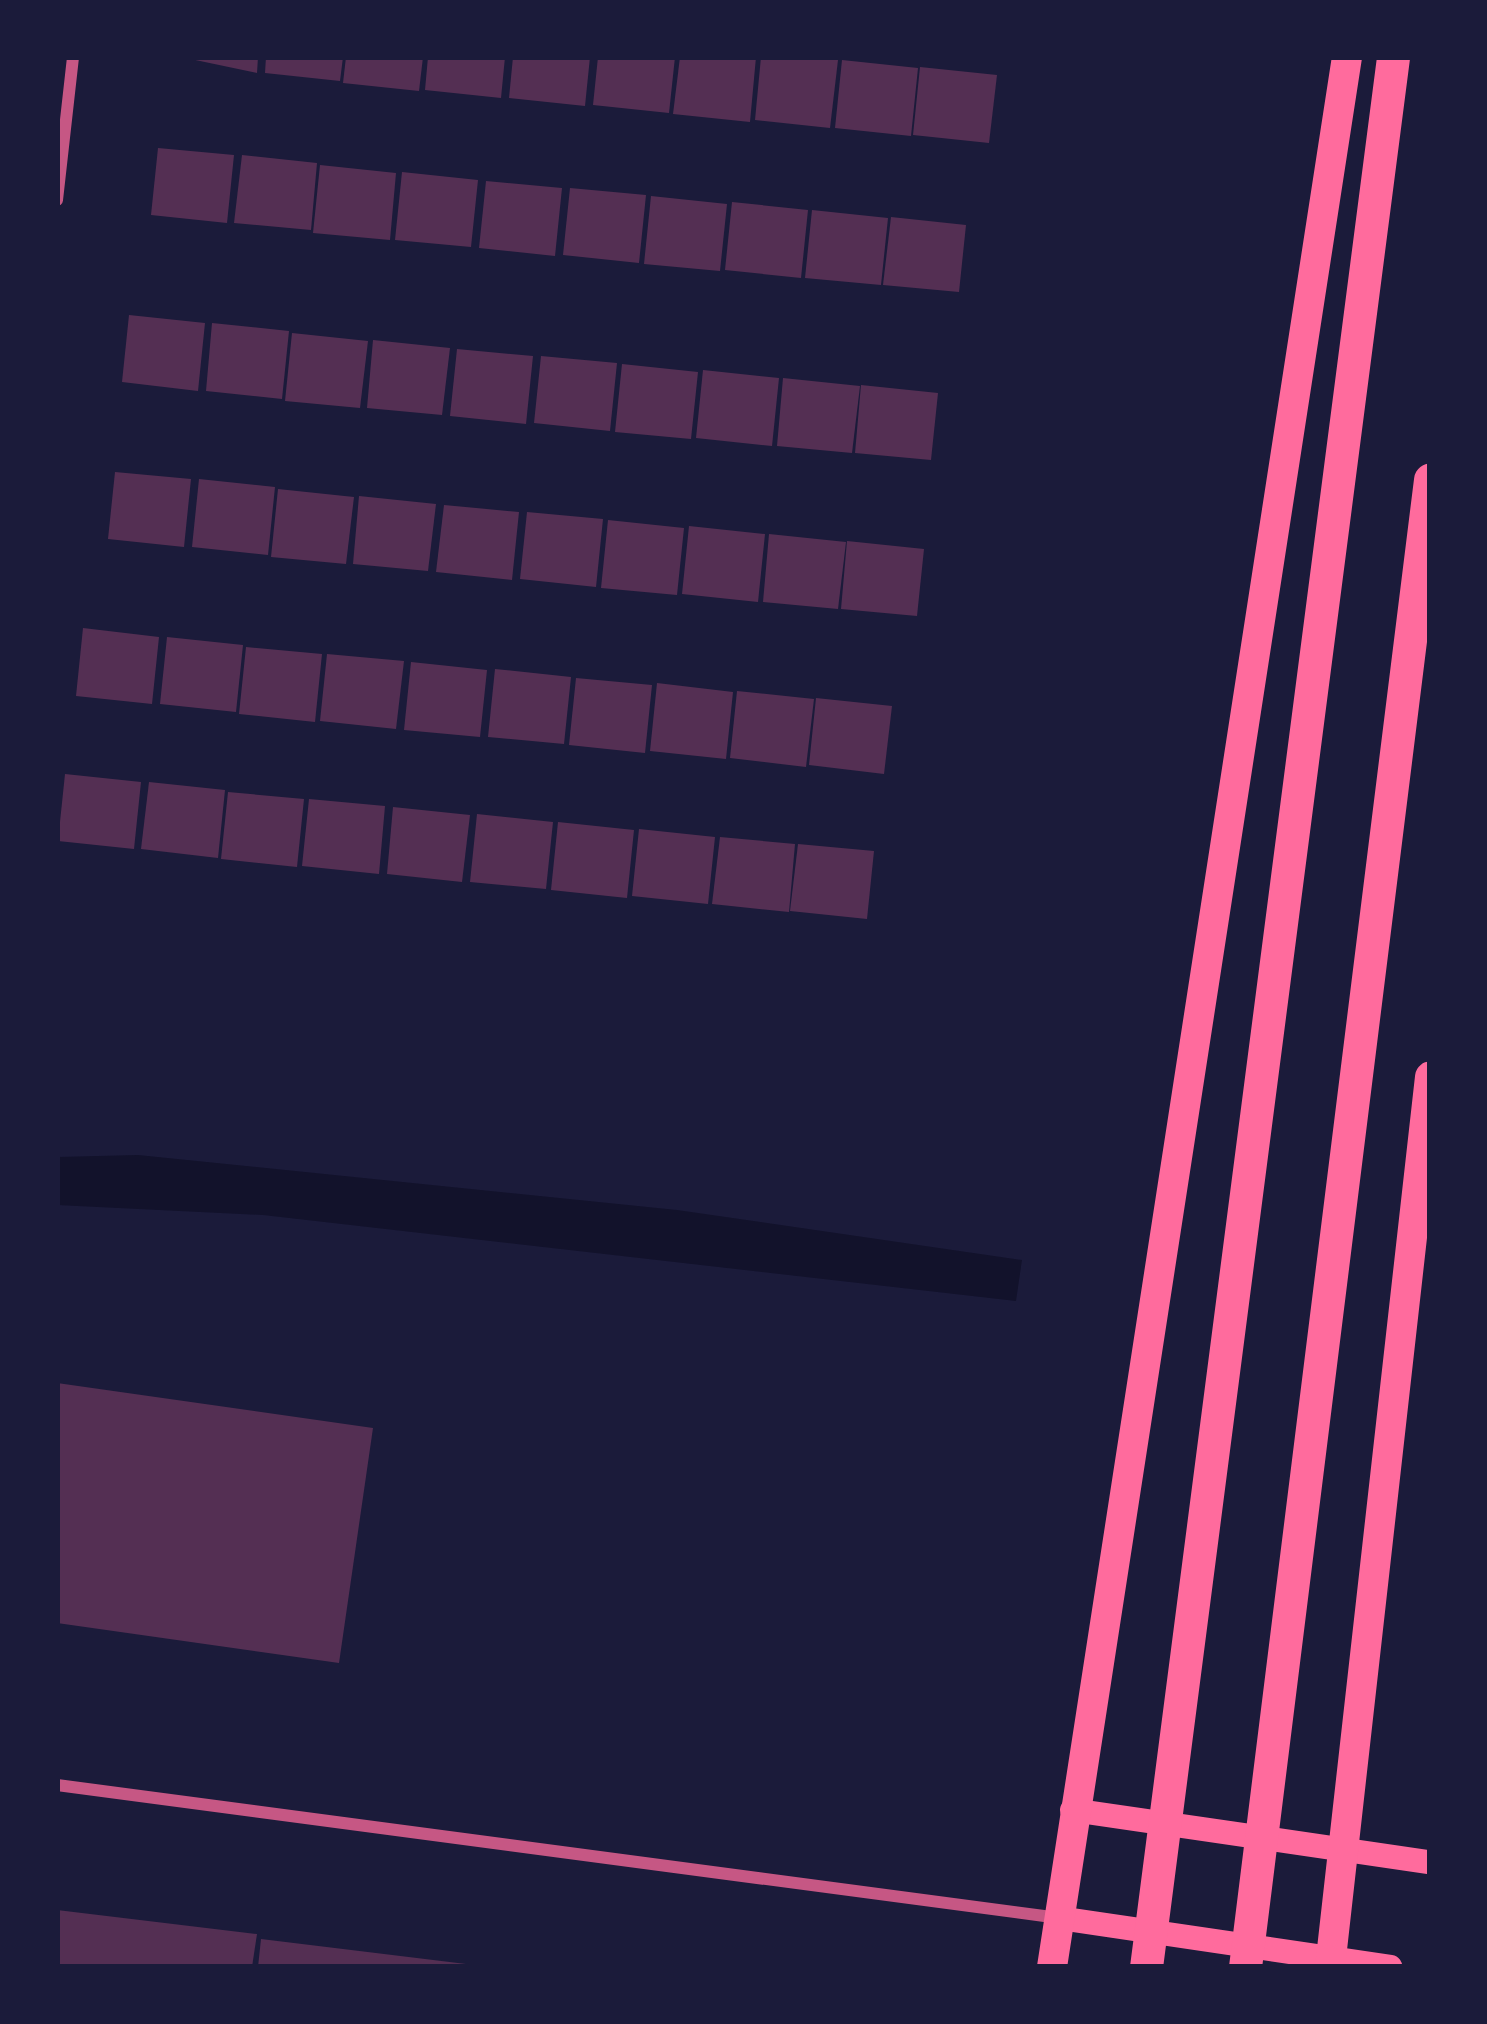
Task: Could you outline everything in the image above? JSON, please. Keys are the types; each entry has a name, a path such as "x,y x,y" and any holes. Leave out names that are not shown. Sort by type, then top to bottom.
{"highway":[{"path":"1146,1967 1393,57"},
{"path":"1245,1967 1430,479"}],"main road":[{"path":"1052,1967 1072,1810 1347,57"},
{"path":"1330,1962 1430,1077"},
{"path":"1072,1810 1430,1862"},
{"path":"1058,1918 1330,1962 1390,1967"}],"street":[{"path":"57,200 74,57"},
{"path":"57,1785 1058,1918"}],"shaded area":[{"path":"138,1155 677,1210 1022,1260 1016,1301 263,1215 57,1205 57,1157"}],"building":[{"path":"181,57 258,57 257,73"},
{"path":"266,57 343,57 340,81 265,73"},
{"path":"346,57 423,57 419,91 343,83"},
{"path":"428,57 505,57 501,98 425,90"},
{"path":"513,57 590,57 585,106 509,98"},
{"path":"598,57 675,57 669,113 593,105"},
{"path":"680,57 756,57 750,122 673,114"},
{"path":"761,57 838,60 830,128 755,120"},
{"path":"842,60 918,68 911,136 835,128"},
{"path":"920,67 997,75 989,143 913,135"},
{"path":"158,148 234,155 227,223 151,215"},
{"path":"242,155 317,163 311,230 234,223"},
{"path":"320,165 396,173 390,240 313,233"},
{"path":"402,172 478,180 471,247 395,240"},
{"path":"486,181 562,188 555,256 479,248"},
{"path":"570,188 646,195 639,263 563,255"},
{"path":"651,196 727,204 720,271 644,264"},
{"path":"732,202 808,210 801,278 725,270"},
{"path":"812,210 888,218 881,285 805,278"},
{"path":"891,217 966,225 959,292 883,285"},
{"path":"129,315 205,323 198,391 122,382"},
{"path":"212,323 289,331 282,399 206,391"},
{"path":"292,333 368,341 360,408 285,401"},
{"path":"373,340 450,348 442,415 367,408"},
{"path":"457,349 533,356 526,424 450,416"},
{"path":"541,356 617,363 610,431 534,423"},
{"path":"622,364 698,372 691,439 615,432"},
{"path":"703,370 779,378 772,446 696,438"},
{"path":"783,378 860,386 852,453 777,446"},
{"path":"861,385 938,393 931,460 855,453"},
{"path":"115,472 191,479 184,547 108,539"},
{"path":"199,479 275,487 268,555 192,547"},
{"path":"278,489 354,497 346,564 271,557"},
{"path":"359,496 436,504 428,571 353,564"},
{"path":"444,505 519,512 512,580 436,572"},
{"path":"527,512 603,519 596,587 520,579"},
{"path":"608,520 684,528 677,595 601,588"},
{"path":"689,526 765,534 758,602 682,594"},
{"path":"769,534 846,542 838,609 763,602"},
{"path":"847,541 924,549 917,616 841,609"},
{"path":"83,628 159,637 152,704 76,696"},
{"path":"167,637 243,645 236,712 160,704"},
{"path":"246,647 322,654 315,722 239,714"},
{"path":"327,654 404,661 396,729 320,721"},
{"path":"411,662 487,670 480,737 404,730"},
{"path":"495,669 571,677 564,744 488,737"},
{"path":"576,678 652,685 645,753 569,745"},
{"path":"657,683 733,692 726,759 650,751"},
{"path":"737,691 814,699 806,767 730,758"},
{"path":"816,698 892,706 884,774 809,765"},
{"path":"65,774 141,782 134,849 58,841"},
{"path":"149,782 225,790 218,858 141,849"},
{"path":"228,792 304,799 297,867 221,859"},
{"path":"309,799 385,806 379,874 302,866"},
{"path":"393,807 470,815 462,882 387,874"},
{"path":"477,814 553,822 546,889 470,882"},
{"path":"558,822 634,830 627,898 551,890"},
{"path":"639,829 715,837 708,904 632,896"},
{"path":"720,837 795,844 789,912 712,904"},
{"path":"798,844 874,851 867,919 790,911"},
{"path":"57,1383 373,1428 339,1663 57,1623"},
{"path":"57,1910 257,1934 252,1967 57,1967"},
{"path":"261,1939 466,1964 466,1967 258,1967"}]}
